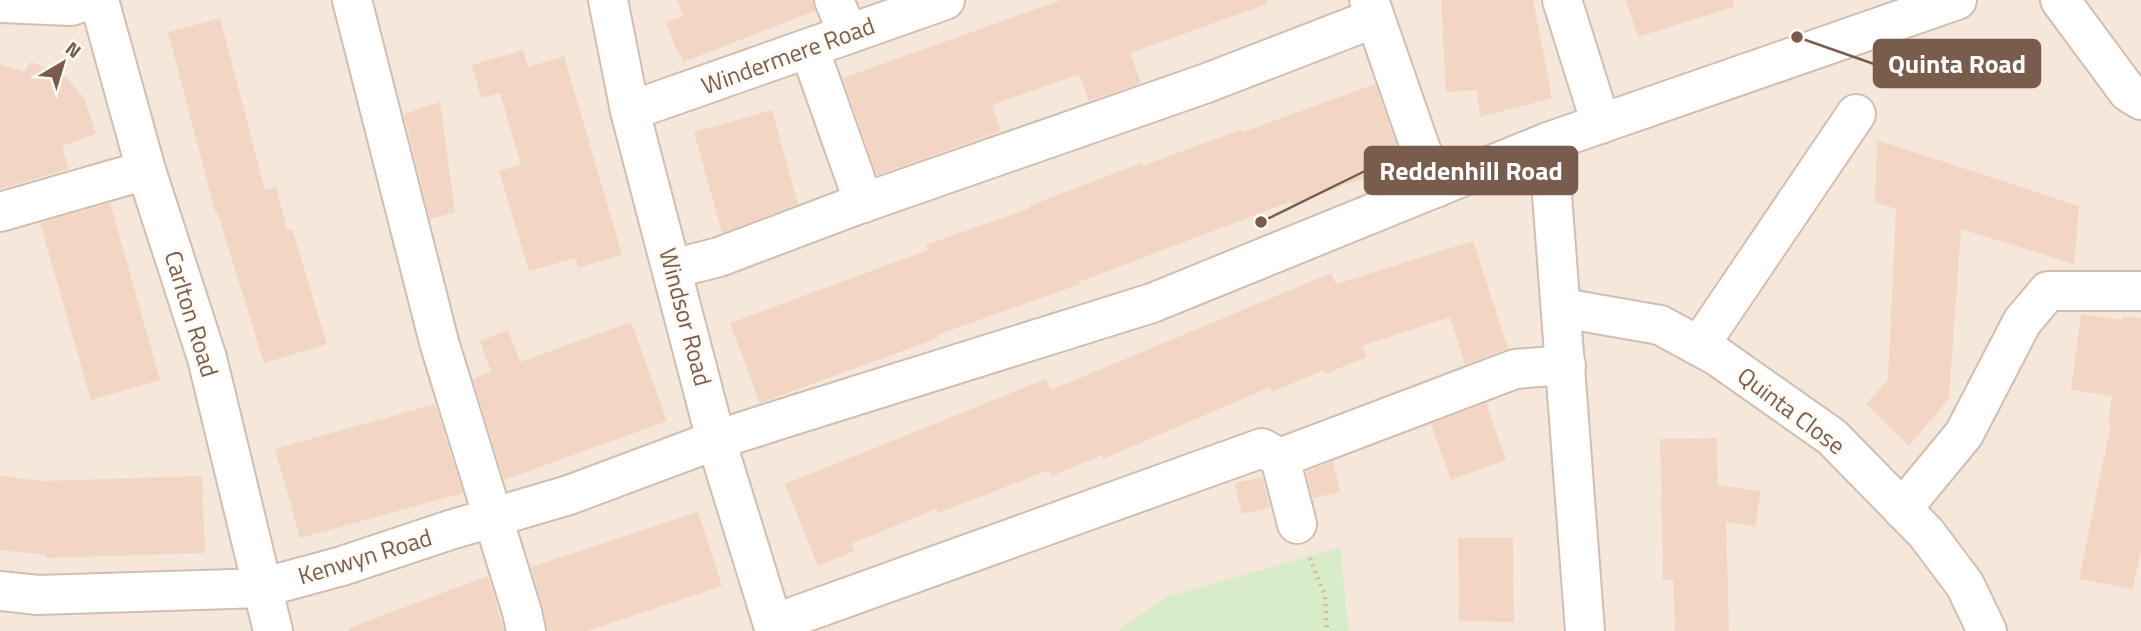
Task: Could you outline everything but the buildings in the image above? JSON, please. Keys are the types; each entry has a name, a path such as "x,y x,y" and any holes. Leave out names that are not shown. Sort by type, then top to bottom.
{"street":[{"path":"0,3 71,6 89,0"},
{"name":"Carlton Road","path":"99,0 145,170 207,358 273,631"},
{"path":"352,0 439,342 526,631"},
{"name":"Windsor Road","path":"608,0 631,111 716,440 774,627"},
{"name":"Windermere Road","path":"631,111 809,48 841,17 945,0"},
{"path":"1562,0 1601,124"},
{"path":"2060,0 2128,92 2141,100"},
{"name":"Kenwyn Road","path":"0,591 38,595 261,588 342,566 569,495 716,440 1152,303 1548,142 1953,1"},
{"path":"672,269 719,257 864,203 1204,84 1372,9 1436,188"},
{"path":"809,48 864,203"},
{"path":"1699,346 1856,114"},
{"path":"1548,142 1585,631"},
{"path":"0,212 145,170"},
{"path":"1902,509 1964,434 2022,322 2048,291 2141,291"},
{"name":"Quinta Close","path":"1562,308 1660,325 1717,356 1832,437 1926,533 1965,585 1987,631"},
{"path":"1280,458 1515,369 1566,365"},
{"path":"774,627 1262,448 1280,458 1297,524"}],"path":[{"path":"1297,524 1325,596 1327,631"}],"shaded area":[{"path":"0,0 2141,0 2141,631 0,631"}],"green space":[{"path":"1340,547 1349,631 1117,631 1167,597"}],"place":[{"name":"Quinta Road","path":"1797,37"},
{"name":"Reddenhill Road","path":"1261,222"}]}
